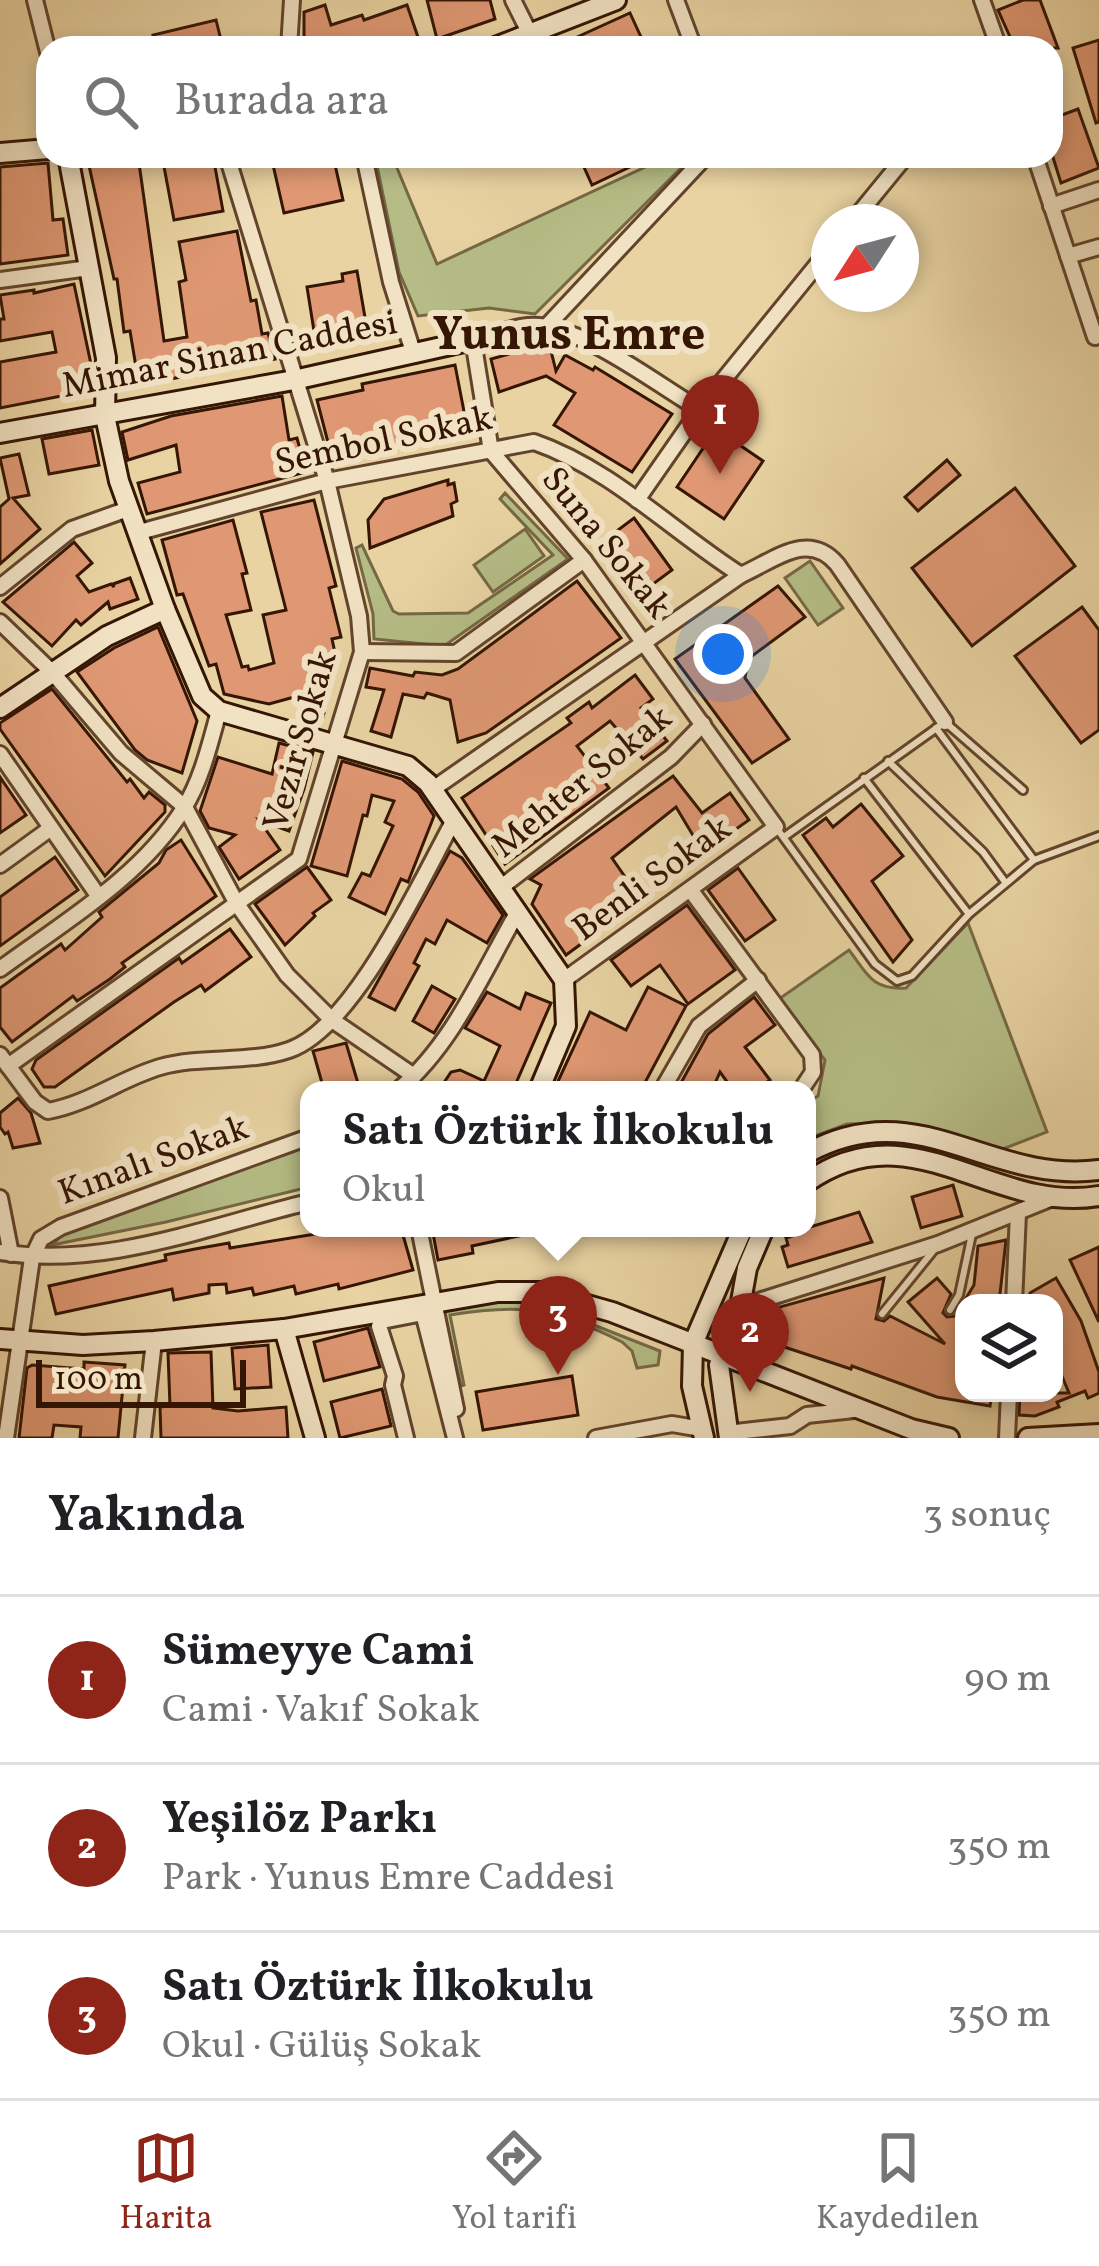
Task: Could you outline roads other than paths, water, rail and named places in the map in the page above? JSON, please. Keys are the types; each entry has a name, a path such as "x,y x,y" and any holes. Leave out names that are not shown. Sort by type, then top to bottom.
{"street":[{"path":"35,0 44,36"},
{"path":"290,36 292,0"},
{"path":"513,0 530,34"},
{"path":"525,36 616,0"},
{"path":"676,0 690,36"},
{"path":"982,0 995,36"},
{"path":"0,153 36,150"},
{"path":"70,168 108,376 106,416 128,509 202,696 219,711 409,766 433,789 564,980 566,1026 543,1081"},
{"name":"Vezir Sokak","path":"4,1060 238,904 302,854 362,652 359,616 327,481 231,168"},
{"path":"367,168 391,282 414,355"},
{"path":"546,326 695,168"},
{"path":"867,204 896,168"},
{"path":"1039,168 1095,337"},
{"path":"1052,206 1099,190"},
{"path":"1068,256 1099,247"},
{"path":"0,280 89,268"},
{"path":"637,500 694,416 811,272"},
{"path":"472,340 546,326 587,342 691,404 694,416"},
{"name":"Mimar Sinan Caddesi","path":"0,433 294,380 472,340"},
{"name":"Suna Sokak","path":"472,340 490,451 584,560 780,832"},
{"name":"Sembol Sokak","path":"136,533 327,481 534,442 637,500 741,575"},
{"path":"0,587 72,529 128,509"},
{"path":"433,789 741,575 803,547 829,554 940,725"},
{"path":"362,652 456,653 584,560"},
{"path":"0,708 107,635 165,609"},
{"path":"0,622 53,673 121,753 185,807 273,959 332,1020 414,1076"},
{"path":"0,969 99,897 142,859 185,807 219,711"},
{"name":"Mehter Sokak","path":"500,888 671,758 704,724"},
{"path":"0,754 99,897"},
{"path":"4,1060 35,1102 48,1111 164,1066 296,1048 332,1020 378,956 454,820"},
{"path":"0,866 51,828"},
{"name":"Benli Sokak","path":"564,980 780,832"},
{"path":"692,892 812,1055 813,1072 807,1081"},
{"path":"408,1081 446,1035 517,913"},
{"path":"667,1081 700,1026 758,980"},
{"path":"816,1149 863,1131 899,1130 1033,1168 1099,1170"},
{"name":"Kınalı Sokak","path":"32,1258 41,1239 61,1227 300,1140"},
{"path":"816,1178 862,1157 899,1154 1055,1197 1099,1196"},
{"path":"740,1307 938,1244 1055,1197"},
{"path":"0,1198 5,1253 32,1258 97,1254 300,1204"},
{"path":"1014,1294 1018,1213"},
{"path":"421,1237 459,1438"},
{"path":"703,1434 692,1386 692,1344 738,1237"},
{"path":"760,1237 718,1375 728,1435 790,1426 806,1415 859,1409"},
{"path":"6,1438 9,1341 32,1258"},
{"path":"9,1341 154,1342 284,1329 512,1291 542,1292 576,1300 879,1417 950,1438"},
{"path":"406,1438 380,1326 382,1321 423,1313 459,1438"},
{"path":"284,1329 315,1438"},
{"path":"143,1438 154,1342"},
{"path":"1006,1438 1008,1402"},
{"path":"879,1417 884,1438"},
{"path":"596,1438 672,1424 703,1434"},
{"path":"1028,1438 1099,1434"}],"lane":[{"path":"940,725 780,832 874,964 890,978 912,976 969,914 1034,860 1099,836"},
{"path":"940,725 1023,790"},
{"path":"940,725 1034,860"},
{"path":"888,761 983,852 1005,882"},
{"path":"864,778 969,914"},
{"path":"950,1310 959,1295 972,1232"},
{"path":"882,1314 938,1244"}],"place":[{"name":"Sümeyye Cami","path":"720,474"},
{"name":"Satı Öztürk İlkokulu","path":"558,1375"},
{"name":"Yeşilöz Parkı","path":"750,1392"}],"district":[{"name":"Yunus Emre","path":"569,336"}]}
